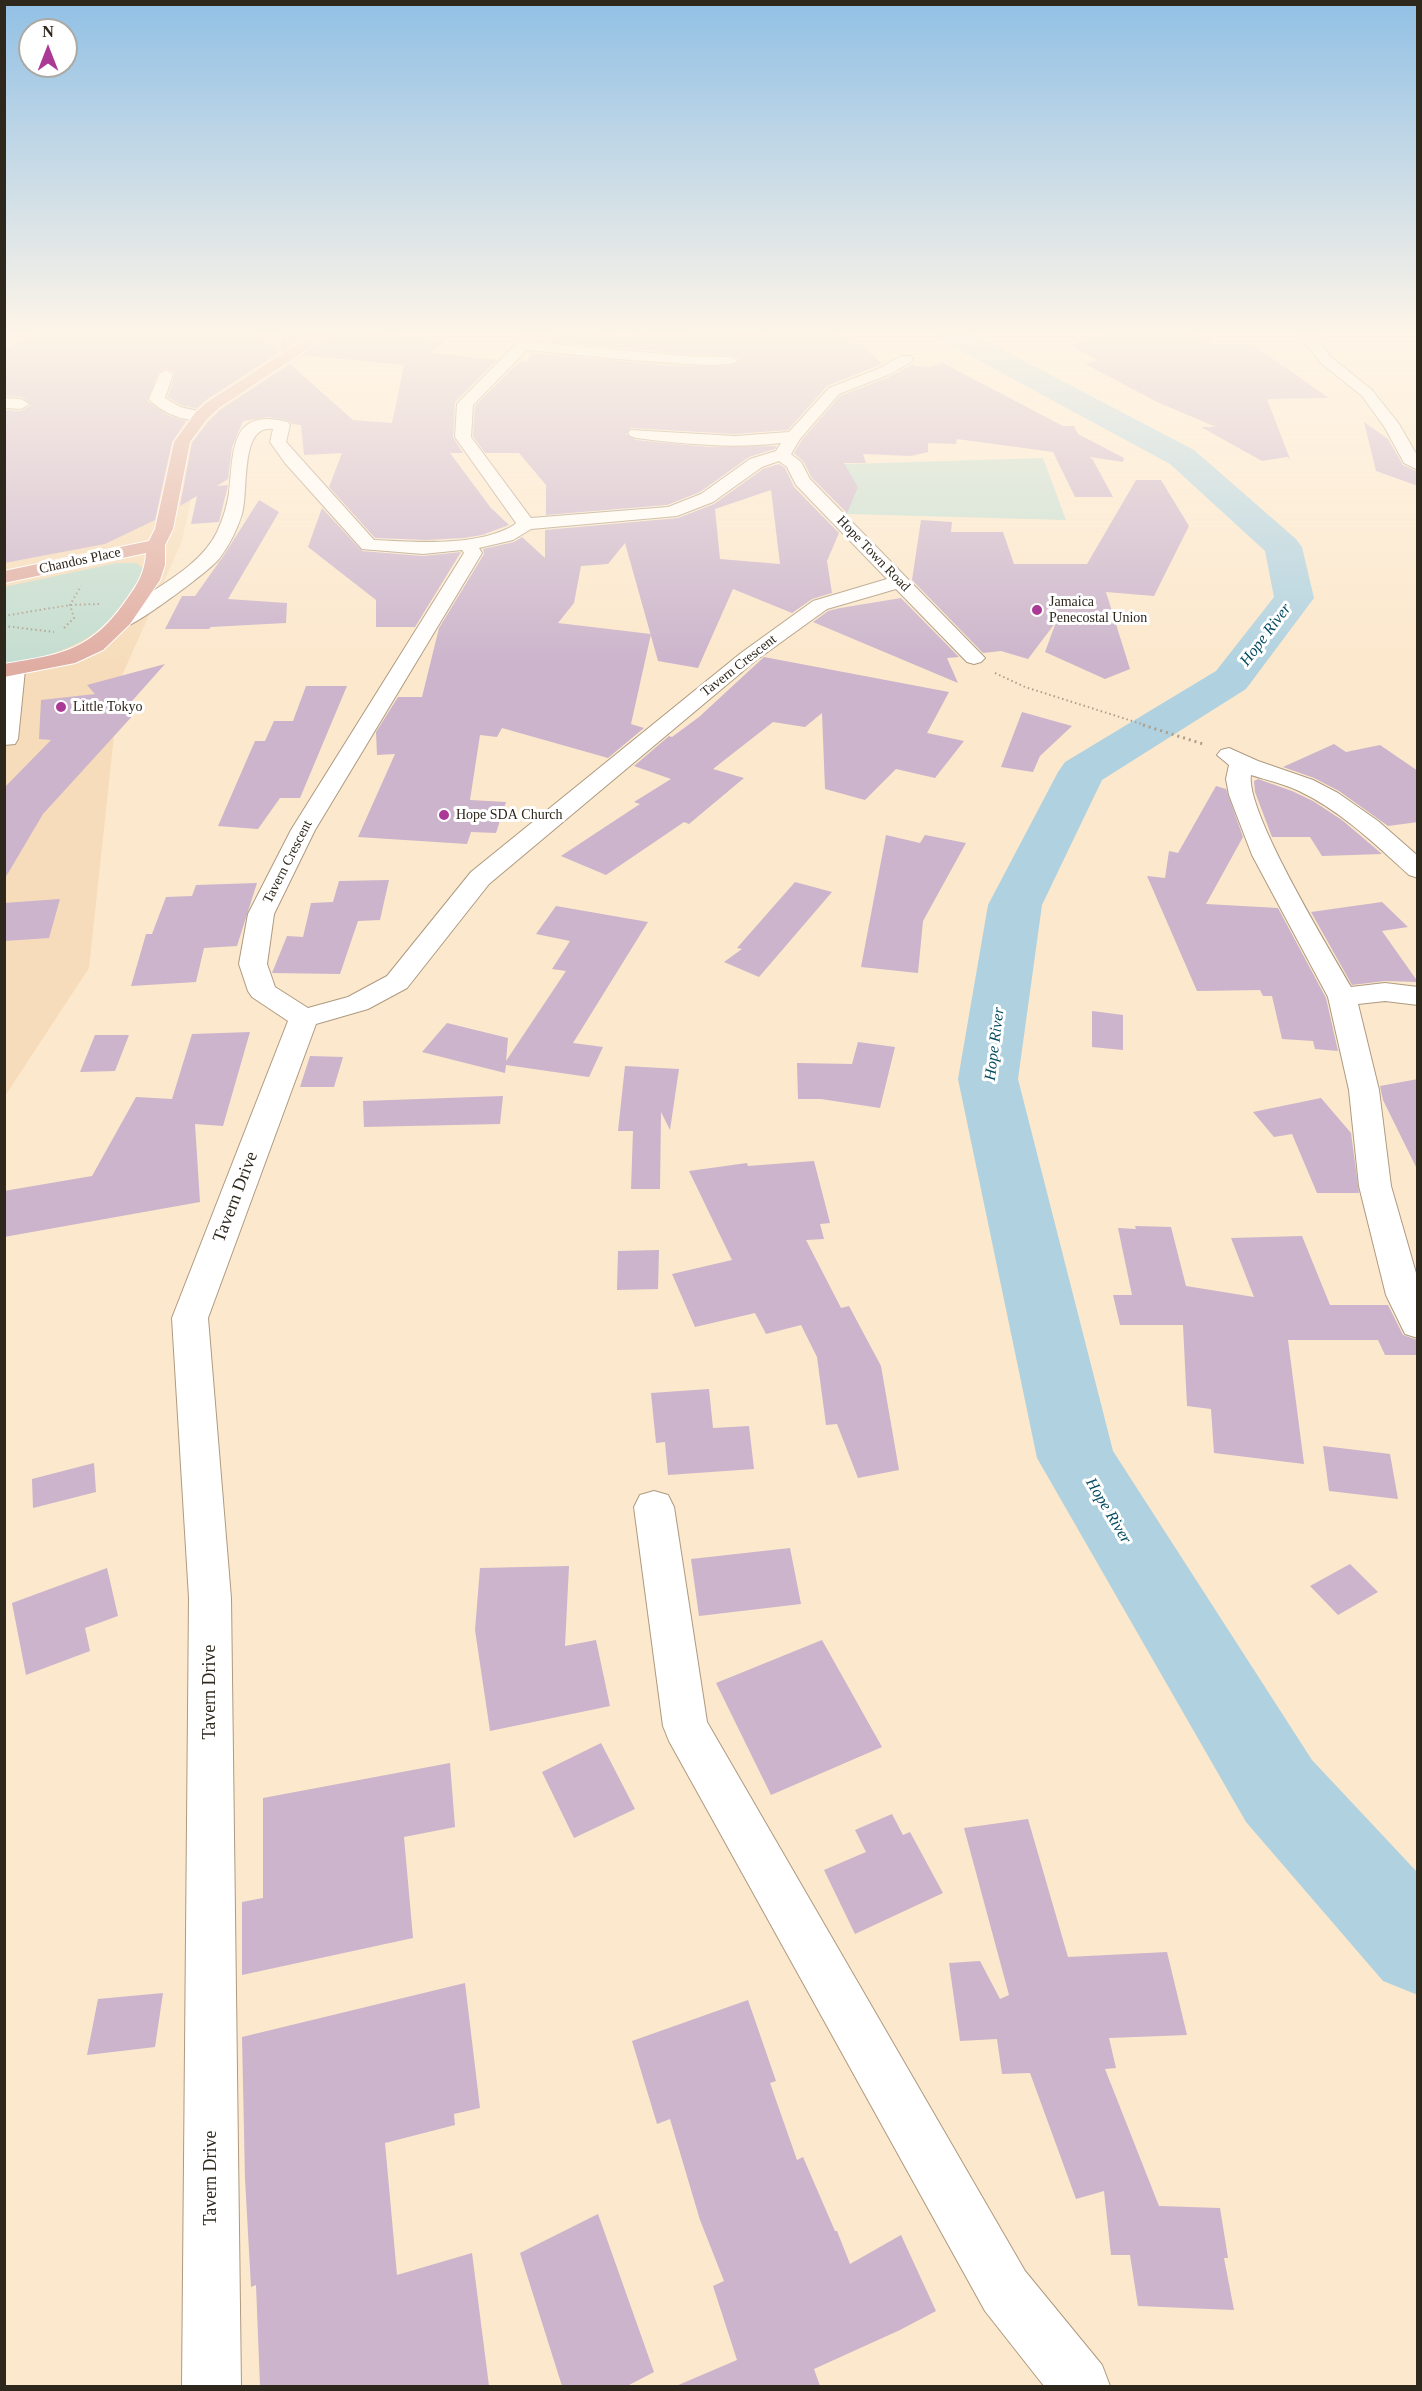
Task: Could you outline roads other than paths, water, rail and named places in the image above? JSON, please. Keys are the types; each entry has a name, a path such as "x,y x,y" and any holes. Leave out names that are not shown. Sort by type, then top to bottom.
{"main road":[{"path":"9,670 68,659 96,646 124,618 150,580 155,565 156,545 164,529 182,444"},
{"name":"Chandos Place","path":"4,577 156,545"}],"street":[{"path":"124,618 163,594 212,556 229,525 236,503 238,466 243,444"},
{"path":"279,444 369,545 423,548 501,538 519,531 526,524 671,512 707,498 756,463 770,457 781,456 789,444"},
{"path":"468,444 526,524"},
{"path":"1402,444 1410,459 1418,465"},
{"name":"Hope Town Road","path":"781,456 789,459 802,481 974,658"},
{"name":"Tavern Crescent","path":"468,544 473,553 303,830 261,914 253,964 262,991 304,1018 358,1003 397,982 480,878 748,657 820,605 899,582"},
{"path":"7,739 9,670"},
{"path":"1418,870 1365,821 1314,789 1235,760 1241,795 1265,855 1342,997 1364,1090 1375,1186 1404,1295 1418,1325"},
{"path":"1342,997 1384,992 1418,996"},
{"name":"Tavern Drive","path":"211,2386 210,1598 190,1318 304,1018"},
{"path":"654,1507 685,1725 1005,2290 1081,2386"}],"waterway":[{"name":"Hope River","path":"1157,444 1182,457 1283,547 1294,598 1231,680 1082,772 1015,905 988,1079 1076,1458 1279,1791 1418,1946"}],"place":[{"name":"Jamaica Penecostal Union","path":"1037,610"},
{"name":"Little Tokyo","path":"61,707"},
{"name":"Hope SDA Church","path":"444,815"}]}
